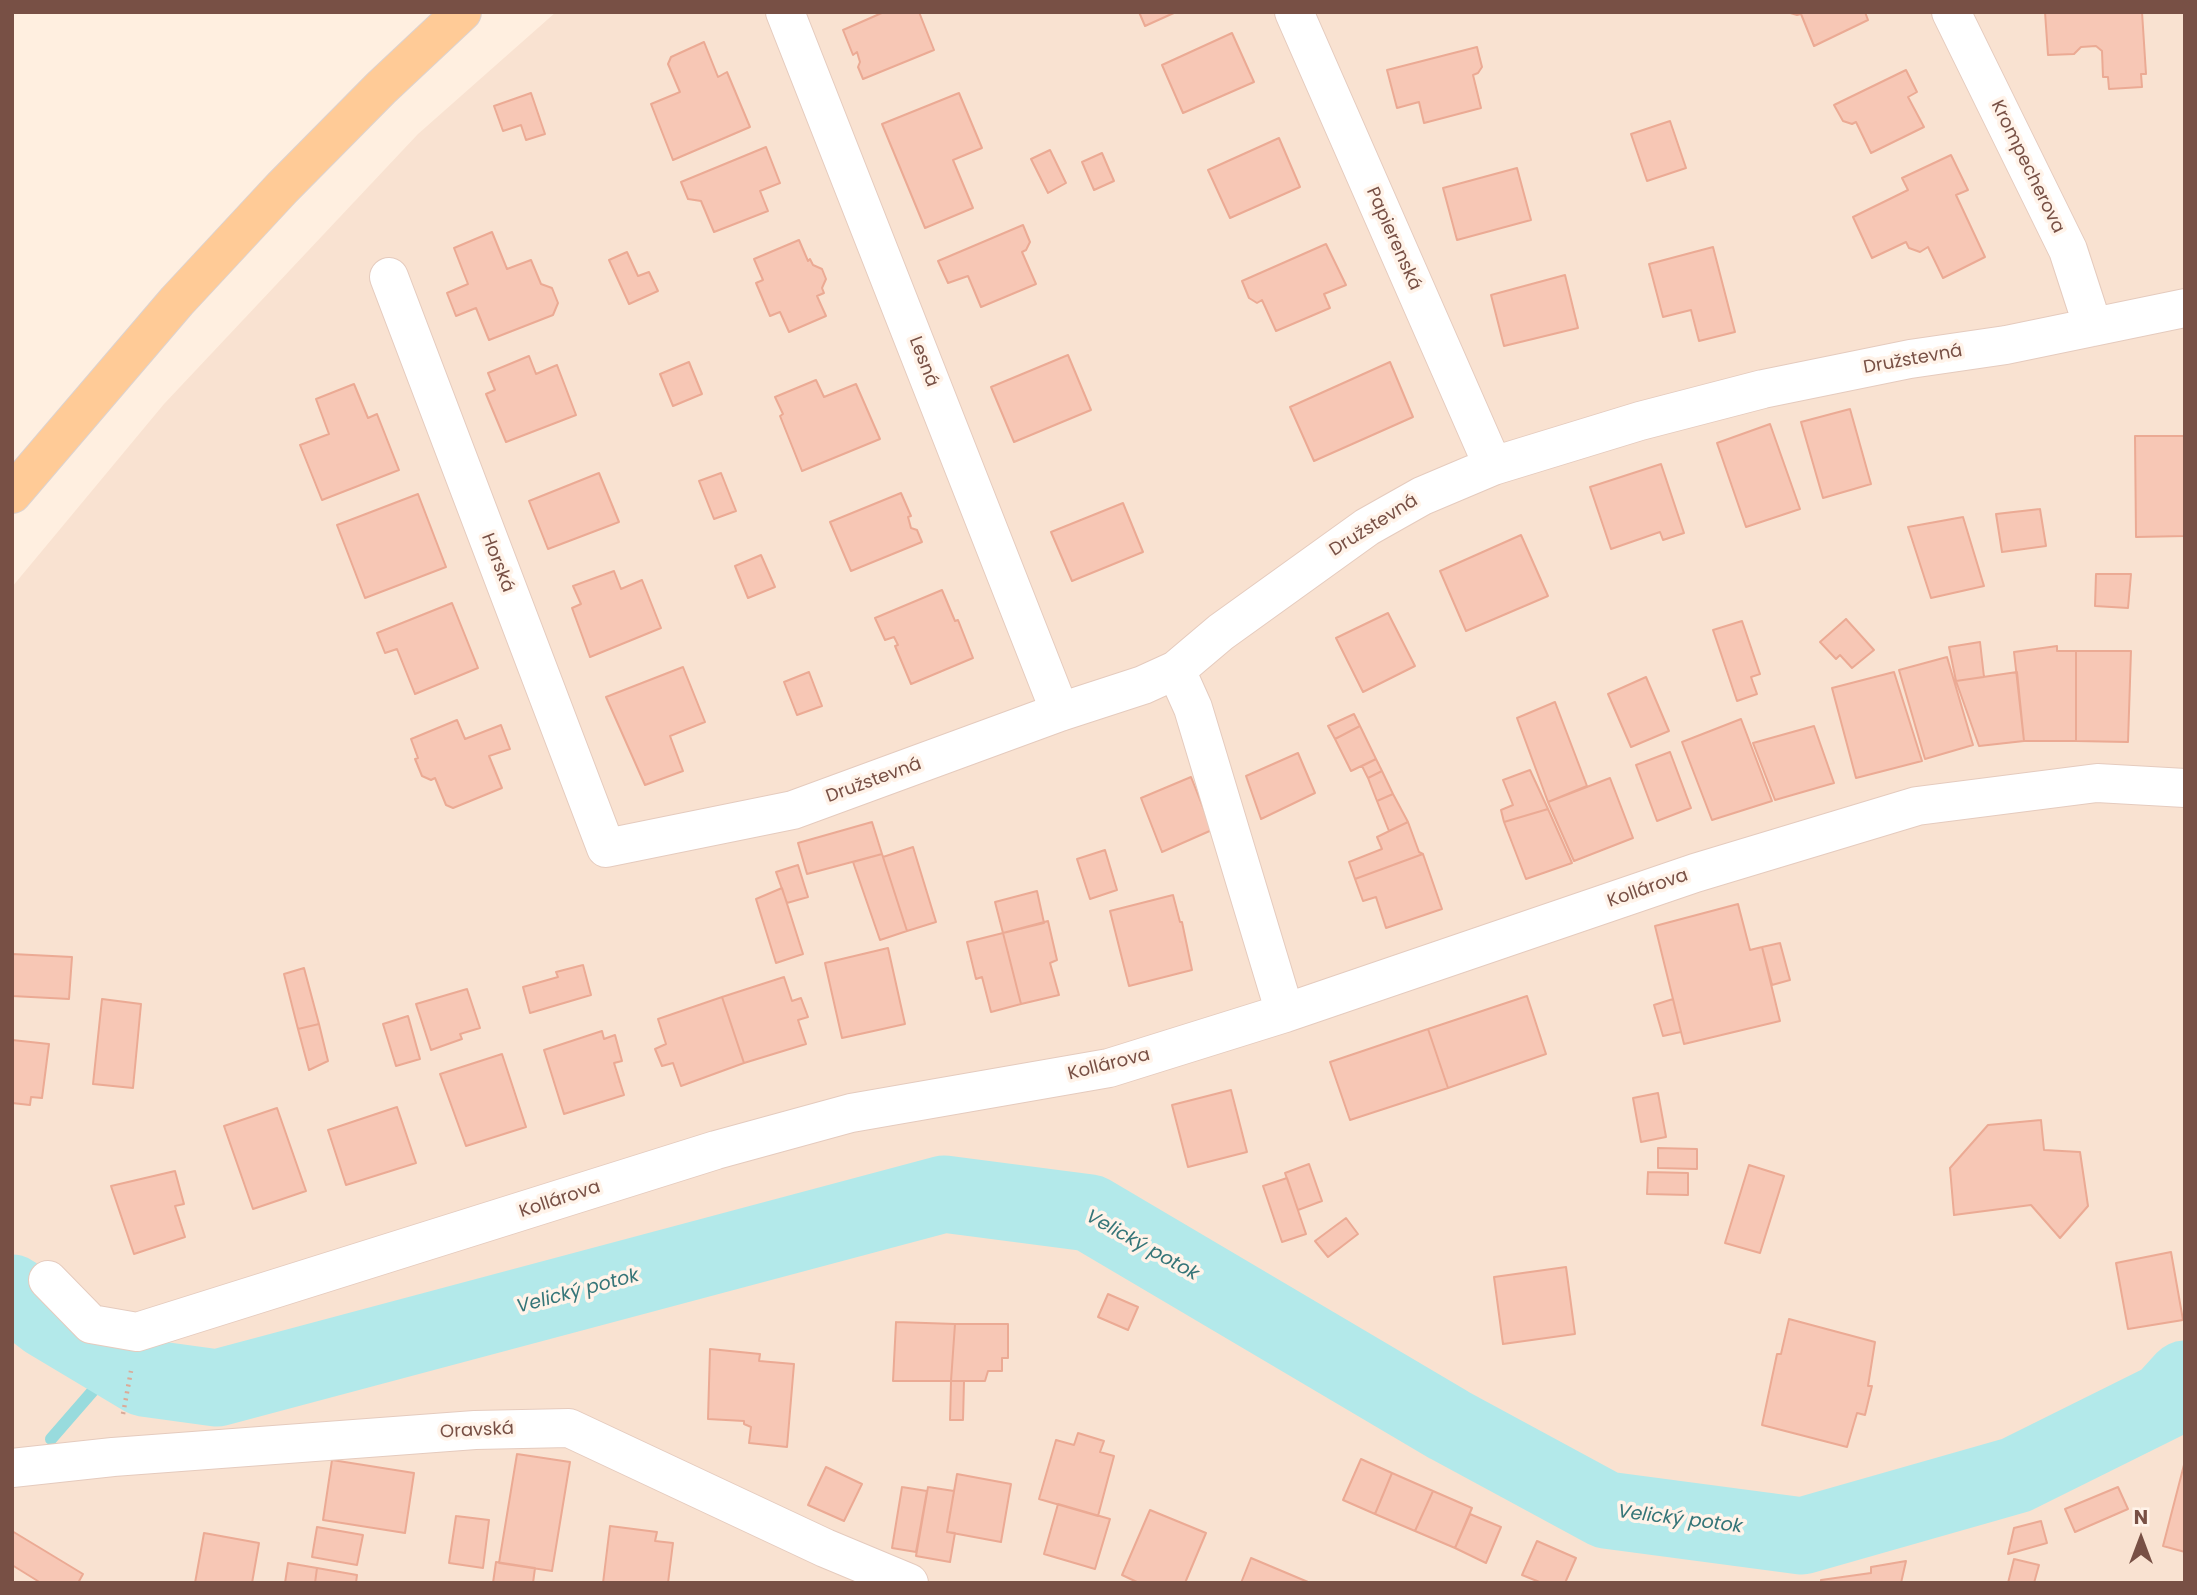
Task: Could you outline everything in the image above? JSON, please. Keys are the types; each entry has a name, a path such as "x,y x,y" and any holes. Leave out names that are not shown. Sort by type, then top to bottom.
{"main road":[{"path":"12,494 186,290 381,88 462,12"}],"street":[{"name":"Lesná","path":"785,12 1060,712"},
{"name":"Papierenská","path":"1294,12 1493,466"},
{"name":"Krompecherova","path":"1951,12 2068,250 2093,327"},
{"name":"Horská","path":"388,277 606,848"},
{"name":"Družstevná","path":"606,848 793,810 1060,712 1143,685 1176,670 1221,632 1367,527 1422,496 1493,466 1640,421 1763,389 1910,359 2006,345 2185,308"},
{"path":"1176,670 1192,708 1284,1013"},
{"name":"Kollárova","path":"48,1280 91,1324 137,1332 730,1146 850,1112 1109,1068 1284,1013 1695,873 1917,806 2097,783 2185,788"},
{"name":"Oravská","path":"12,1468 100,1458 475,1430 569,1428 825,1548 909,1583"}],"path":[{"path":"121,1422 131,1369"}],"shaded area":[{"path":"556,12 2185,12 2185,1583 12,1583 12,587 164,404 418,134"}],"building":[{"path":"884,12 919,12 934,50 863,79 858,67 860,62 857,52 853,55 843,30"},
{"path":"1139,12 1176,12 1145,26"},
{"path":"1787,12 1865,12 1868,20 1814,46 1801,14"},
{"path":"2045,12 2142,12 2146,74 2141,74 2142,87 2109,89 2108,77 2103,77 2102,51 2096,46 2081,47 2074,54 2048,55"},
{"path":"1232,33 1254,82 1183,113 1162,65"},
{"path":"704,42 718,77 727,72 750,127 673,160 651,104 680,92 668,64 671,57"},
{"path":"1477,47 1482,67 1473,75 1481,108 1424,123 1419,102 1397,108 1387,70"},
{"path":"1906,70 1917,92 1908,97 1924,127 1871,153 1856,122 1852,124 1843,121 1834,105"},
{"path":"531,93 545,134 526,140 521,125 503,131 494,106"},
{"path":"959,93 982,148 953,160 973,208 925,228 882,124"},
{"path":"1670,121 1686,168 1647,181 1631,134"},
{"path":"1279,138 1300,187 1230,218 1208,170"},
{"path":"766,147 780,183 760,191 768,211 714,232 701,201 688,199 681,182"},
{"path":"1050,150 1066,183 1048,193 1031,159"},
{"path":"1102,153 1114,181 1094,190 1082,162"},
{"path":"1951,155 1968,190 1956,195 1985,257 1943,278 1928,247 1920,252 1909,248 1906,242 1872,258 1853,217 1908,190 1902,178"},
{"path":"1517,168 1531,220 1457,240 1443,188"},
{"path":"1023,225 1030,242 1022,252 1036,284 981,307 968,276 948,283 938,261"},
{"path":"492,232 507,269 531,260 541,284 552,288 558,303 553,315 489,340 476,308 456,316 447,293 468,284 454,248"},
{"path":"799,240 808,261 810,259 813,265 822,269 826,279 822,288 824,293 817,296 826,316 789,332 780,312 770,316 756,283 763,280 754,259"},
{"path":"1326,244 1346,285 1324,294 1330,308 1276,331 1262,300 1257,303 1249,298 1242,281"},
{"path":"1713,247 1735,332 1699,341 1691,310 1663,317 1649,264"},
{"path":"627,252 638,276 649,272 658,291 629,304 609,260"},
{"path":"1565,275 1578,328 1504,346 1491,295"},
{"path":"1068,355 1091,410 1014,442 991,387"},
{"path":"529,356 536,374 557,365 576,415 506,442 486,394 495,390 488,373"},
{"path":"689,362 702,394 673,406 660,374"},
{"path":"1390,362 1413,417 1314,461 1290,407"},
{"path":"816,380 824,397 856,384 880,439 802,471 775,397"},
{"path":"354,384 368,418 377,414 399,470 322,500 300,445 329,434 316,399"},
{"path":"1850,409 1871,484 1823,498 1801,422"},
{"path":"1770,424 1800,509 1746,527 1717,443"},
{"path":"2135,436 2185,436 2185,536 2136,537"},
{"path":"1661,464 1684,533 1663,540 1660,532 1611,549 1590,487"},
{"path":"599,473 619,522 548,549 529,501"},
{"path":"721,473 736,511 714,519 699,481"},
{"path":"901,493 911,516 908,517 911,528 917,530 922,542 851,571 830,522"},
{"path":"418,494 446,567 365,598 337,525"},
{"path":"1123,503 1143,552 1072,581 1051,532"},
{"path":"2040,509 2046,546 2002,552 1996,514"},
{"path":"1963,517 1984,586 1931,598 1908,527"},
{"path":"1521,535 1548,596 1466,631 1440,571"},
{"path":"761,555 775,587 748,598 735,566"},
{"path":"614,571 621,589 642,580 661,628 590,657 572,608 581,604 573,586"},
{"path":"2096,574 2131,574 2128,608 2095,606"},
{"path":"942,590 955,621 958,620 973,658 911,684 895,646 898,645 894,637 885,640 875,618"},
{"path":"452,603 478,668 415,694 397,649 385,653 377,633"},
{"path":"1388,613 1415,666 1363,692 1336,638"},
{"path":"1846,619 1874,650 1852,668 1840,655 1836,659 1820,642"},
{"path":"1742,621 1760,674 1751,677 1757,694 1737,701 1713,630"},
{"path":"1980,642 1984,677 1956,681 1949,647"},
{"path":"2057,646 2057,651 2076,651 2076,741 2024,741 2014,652"},
{"path":"2076,651 2131,651 2128,742 2076,741"},
{"path":"1947,657 1973,745 1925,759 1899,670"},
{"path":"683,667 705,722 670,736 683,771 645,785 606,697"},
{"path":"809,672 822,706 797,715 784,682"},
{"path":"1894,672 1922,761 1856,778 1832,688"},
{"path":"2017,672 2024,741 1979,746 1956,681"},
{"path":"1646,677 1669,731 1631,747 1608,694"},
{"path":"1555,702 1587,786 1548,802 1517,718"},
{"path":"1354,714 1360,726 1335,739 1328,726"},
{"path":"1741,719 1772,801 1712,820 1682,742"},
{"path":"457,720 465,739 501,725 510,749 489,756 502,788 453,808 446,805 435,778 431,780 422,776 411,739"},
{"path":"1360,726 1376,759 1351,771 1335,739"},
{"path":"1814,726 1834,783 1775,800 1753,743"},
{"path":"1670,752 1691,808 1657,821 1636,765"},
{"path":"1298,753 1315,793 1261,819 1246,776"},
{"path":"1376,759 1382,771 1368,778 1362,766"},
{"path":"1530,770 1548,809 1504,822 1501,810 1513,805 1503,780"},
{"path":"1382,771 1393,794 1377,801 1368,778"},
{"path":"1191,777 1212,830 1162,852 1141,798"},
{"path":"1610,778 1633,838 1574,861 1548,802"},
{"path":"1393,794 1408,822 1389,831 1377,801"},
{"path":"1548,809 1572,863 1526,879 1504,822"},
{"path":"872,822 882,854 807,874 798,843"},
{"path":"1408,822 1419,852 1423,854 1355,879 1349,862 1382,849 1377,837"},
{"path":"913,847 936,922 907,931 883,857"},
{"path":"1105,850 1117,890 1090,899 1077,859"},
{"path":"882,854 907,931 880,940 853,862"},
{"path":"1423,854 1442,909 1386,928 1376,897 1363,901 1355,879"},
{"path":"798,865 808,897 787,903 776,872"},
{"path":"782,888 803,954 776,963 756,899"},
{"path":"1037,891 1044,923 1003,933 995,902"},
{"path":"1173,895 1192,970 1129,986 1110,911"},
{"path":"1738,904 1750,950 1762,947 1780,1021 1684,1044 1655,926"},
{"path":"1048,921 1057,960 1050,963 1059,995 1021,1004 1003,933"},
{"path":"1003,933 1021,1004 991,1012 982,977 976,979 967,942"},
{"path":"1780,943 1790,980 1772,985 1762,947"},
{"path":"888,948 905,1024 842,1038 825,963"},
{"path":"12,954 72,957 69,999 12,996"},
{"path":"583,965 591,995 530,1013 523,987 558,977 556,972"},
{"path":"304,968 319,1024 298,1029 284,974"},
{"path":"784,977 792,1001 801,998 808,1017 798,1020 806,1044 744,1063 722,997"},
{"path":"467,989 480,1028 460,1034 462,1039 431,1050 416,1004"},
{"path":"1527,996 1546,1054 1448,1088 1428,1029"},
{"path":"722,997 744,1063 681,1086 673,1063 662,1066 655,1049 666,1044 658,1019"},
{"path":"102,999 141,1004 133,1088 93,1084"},
{"path":"1673,999 1681,1032 1663,1036 1654,1005"},
{"path":"408,1016 420,1059 396,1066 383,1024"},
{"path":"319,1024 328,1061 309,1070 298,1029"},
{"path":"1428,1029 1448,1088 1350,1120 1330,1062"},
{"path":"602,1031 604,1039 615,1035 622,1061 614,1063 624,1095 564,1114 544,1050"},
{"path":"12,1040 49,1044 42,1098 31,1097 30,1105 12,1103"},
{"path":"502,1054 526,1127 466,1146 440,1074"},
{"path":"1231,1090 1247,1152 1188,1167 1172,1105"},
{"path":"1658,1093 1666,1137 1641,1142 1633,1098"},
{"path":"397,1107 416,1163 346,1185 328,1130"},
{"path":"277,1108 306,1191 253,1209 224,1126"},
{"path":"2041,1120 2044,1150 2080,1152 2088,1206 2060,1238 2031,1205 1954,1215 1950,1168 1988,1125"},
{"path":"1658,1148 1697,1149 1697,1169 1658,1168"},
{"path":"1309,1164 1322,1201 1298,1210 1285,1173"},
{"path":"1749,1165 1784,1176 1760,1253 1725,1243"},
{"path":"175,1171 184,1204 175,1206 185,1237 134,1254 111,1186"},
{"path":"1648,1172 1688,1173 1688,1195 1647,1194"},
{"path":"1287,1178 1306,1234 1282,1242 1263,1186"},
{"path":"1346,1218 1358,1234 1328,1257 1315,1241"},
{"path":"2171,1252 2183,1320 2128,1329 2116,1263"},
{"path":"1566,1267 1575,1334 1503,1344 1494,1277"},
{"path":"1108,1294 1138,1307 1128,1330 1098,1317"},
{"path":"1789,1319 1875,1342 1868,1386 1872,1386 1865,1415 1857,1413 1847,1447 1762,1425 1777,1354 1781,1354"},
{"path":"896,1322 955,1324 951,1381 893,1381"},
{"path":"955,1324 1008,1324 1008,1358 1002,1358 1002,1371 988,1371 985,1381 951,1381"},
{"path":"710,1349 760,1354 759,1361 794,1364 787,1447 749,1443 751,1427 744,1424 744,1421 708,1419"},
{"path":"951,1381 964,1381 963,1420 950,1420"},
{"path":"1078,1433 1104,1441 1100,1452 1114,1456 1098,1516 1039,1499 1056,1440 1074,1445"},
{"path":"517,1454 570,1462 552,1571 499,1563"},
{"path":"1361,1459 1392,1473 1375,1514 1343,1500"},
{"path":"332,1460 414,1473 405,1533 323,1520"},
{"path":"2185,1461 2185,1552 2163,1546"},
{"path":"826,1467 862,1484 844,1521 808,1505"},
{"path":"1392,1473 1433,1491 1415,1531 1375,1514"},
{"path":"957,1474 1011,1484 1001,1542 947,1532"},
{"path":"902,1487 927,1491 916,1552 892,1548"},
{"path":"928,1487 954,1491 947,1532 955,1533 950,1562 916,1556"},
{"path":"2118,1487 2128,1509 2075,1532 2065,1509"},
{"path":"1433,1491 1472,1508 1455,1548 1415,1531"},
{"path":"1058,1504 1110,1519 1095,1569 1044,1554"},
{"path":"1150,1510 1206,1533 1185,1583 1139,1583 1122,1575"},
{"path":"1470,1514 1501,1527 1486,1563 1455,1548"},
{"path":"456,1516 489,1520 483,1568 449,1563"},
{"path":"2041,1521 2047,1543 2008,1554 2014,1528"},
{"path":"610,1526 657,1532 655,1541 673,1543 668,1583 603,1583"},
{"path":"317,1527 363,1535 357,1565 312,1557"},
{"path":"12,1531 83,1574 78,1583 41,1583 12,1565"},
{"path":"204,1533 259,1543 252,1583 195,1583"},
{"path":"1537,1541 1576,1558 1565,1583 1542,1583 1522,1575"},
{"path":"1251,1558 1308,1582 1241,1583"},
{"path":"2014,1559 2039,1565 2034,1583 2008,1583"},
{"path":"1906,1561 1901,1583 1821,1583 1821,1580 1871,1573 1871,1567"},
{"path":"496,1562 535,1568 533,1583 493,1583"},
{"path":"288,1563 317,1568 315,1583 285,1583"},
{"path":"317,1568 357,1575 356,1583 315,1583"}],"waterway":[{"name":"Velický potok","path":"12,1293 47,1320 144,1378 217,1388 944,1194 1090,1213 1449,1425 1606,1510 1802,1536 2016,1475 2165,1401 2185,1379"},
{"path":"51,1439 118,1362"}]}
